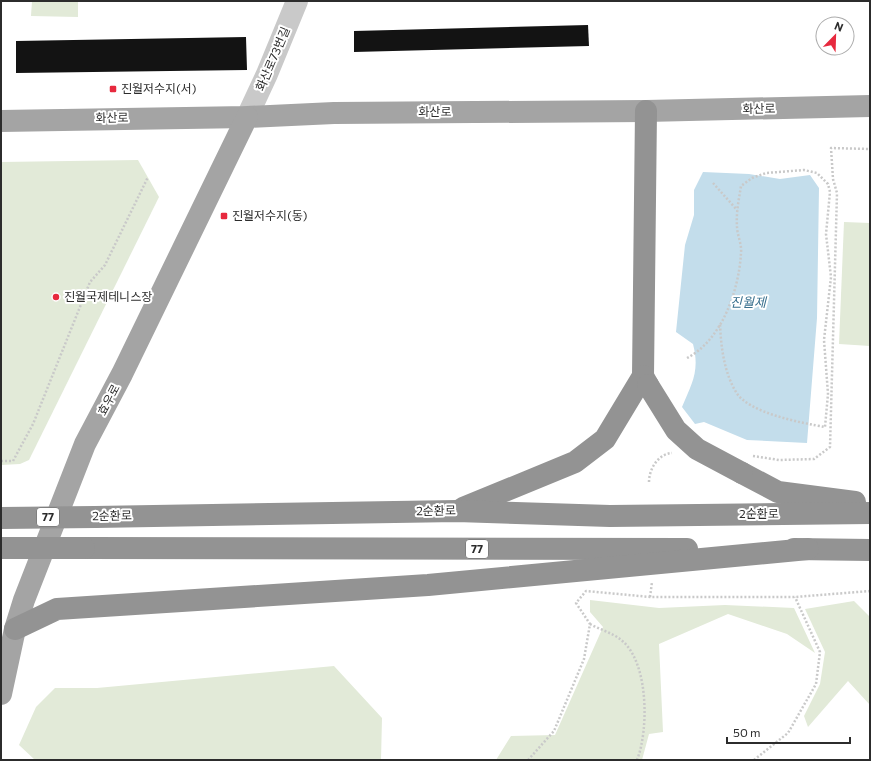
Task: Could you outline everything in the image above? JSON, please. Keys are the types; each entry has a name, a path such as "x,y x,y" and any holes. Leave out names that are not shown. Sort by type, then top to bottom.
{"highway":[{"path":"646,111 646,380 676,430 696,449 745,464 778,492 870,504"},
{"path":"457,511 575,462 606,439 646,380"},
{"name":"2순환로","path":"1,518 457,511 610,516 870,513"},
{"name":"77","path":"1,548 870,550"},
{"path":"8,629 57,609 428,585 808,549"}],"main road":[{"name":"화산로","path":"1,121 247,117 334,113 646,111 870,106"},
{"name":"효우로","path":"1,694 8,629 24,600 85,444 122,374 247,117"}],"street":[{"name":"화산로73번길","path":"247,117 268,74 297,1"}],"path":[{"path":"745,464 779,460 814,459 830,447 837,193 833,179 831,148 870,149"},
{"path":"687,358 700,352 720,324 739,277 742,251 737,226 737,210 742,186 752,178 766,173 804,170 817,173 828,184 830,192 826,234 831,278 824,340 828,394 825,427 788,420 746,403 736,393 726,370 721,342 720,324"},
{"path":"1,461 13,461 33,424 90,282 105,266 148,177"},
{"path":"713,183 737,210"},
{"path":"649,482 649,475 654,464 668,453 676,453"},
{"path":"650,597 652,581"},
{"path":"637,760 642,747 645,700 636,659 621,640 590,624 576,603 586,591 650,597 795,597 870,591"},
{"path":"754,760 788,733 816,684 820,652 795,597"},
{"path":"528,760 554,731 584,659 590,624"}],"green space":[{"path":"32,1 78,1 78,17 31,16"},
{"name":"진월국제테니스장","path":"138,160 159,197 29,460 20,464 1,465 1,162"},
{"path":"844,222 870,223 870,346 839,344"},
{"path":"590,600 659,608 725,605 794,608 815,653 787,634 728,614 659,644 663,732 649,734 642,760 496,760 511,736 555,735 603,627 590,612"},
{"path":"854,601 870,617 870,705 848,681 808,727 804,716 820,684 825,652 805,609"},
{"path":"334,666 382,718 381,760 35,760 19,745 36,707 55,688 97,688"}],"water":[{"name":"진월제","path":"703,172 749,174 780,179 810,175 819,188 817,318 807,443 747,440 704,422 695,424 682,407 694,377 696,362 693,344 676,332 685,245 694,215 694,190"}],"building":[{"path":"588,25 589,46 354,52 354,31"},
{"path":"246,37 247,70 16,73 16,41"}],"place":[{"name":"진월저수지(서)","path":"113,89"},
{"name":"진월저수지(동)","path":"224,216"},
{"name":"진월국제테니스장","path":"56,297"}]}
